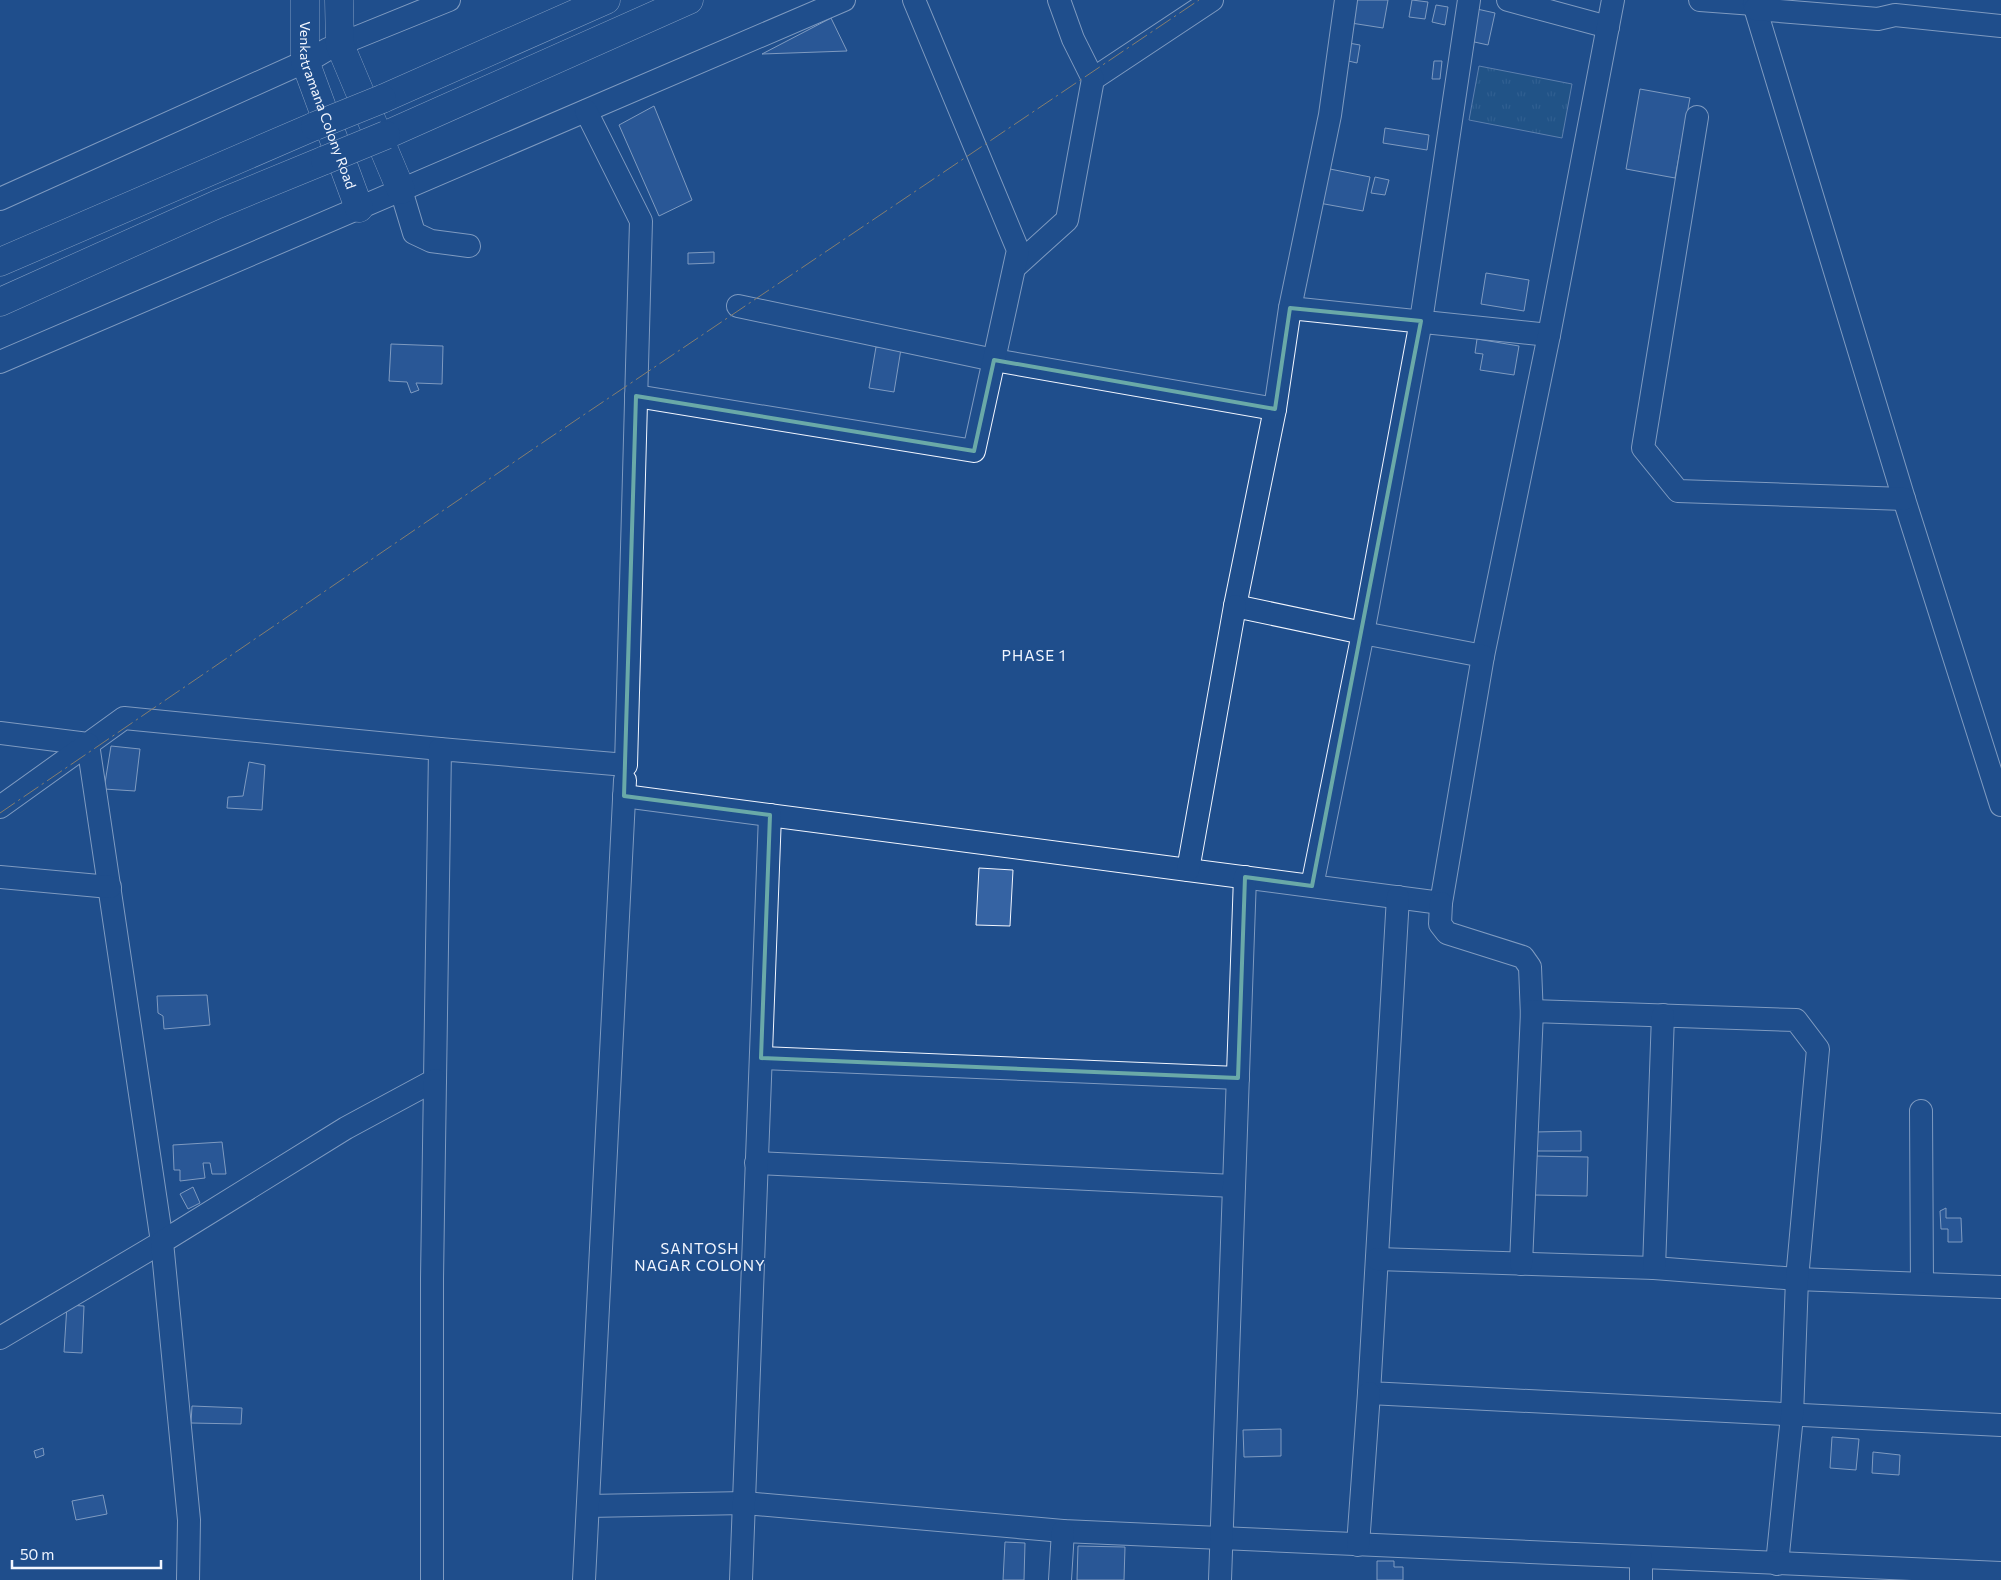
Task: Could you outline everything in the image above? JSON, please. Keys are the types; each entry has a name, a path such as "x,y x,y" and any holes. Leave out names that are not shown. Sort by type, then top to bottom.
{"main road":[{"name":"Venkatramana Colony Road","path":"305,0 305,61 359,208"},
{"path":"339,0 340,45 401,190"},
{"path":"0,262 382,99 606,0"},
{"path":"0,302 218,204 386,135 689,0"}],"street":[{"path":"0,199 340,45 449,0"},
{"path":"0,362 844,0"},
{"path":"636,396 974,451 1018,250 914,0"},
{"path":"1015,267 1067,220 1093,79 1073,39 1059,0"},
{"path":"1093,79 1212,0"},
{"path":"1188,870 1235,606 1275,409 1290,308 1330,115 1346,0"},
{"path":"1312,886 1421,321 1469,0"},
{"path":"1508,0 1608,27"},
{"path":"1532,1017 1530,967 1523,957 1447,933 1440,924 1441,903 1483,656 1613,0"},
{"path":"1700,0 1754,4 1878,19 1897,7 2001,26"},
{"path":"1754,4 1904,499 2001,805"},
{"path":"584,1580 626,764 641,221 586,111"},
{"path":"1697,117 1643,448 1678,492 1904,499"},
{"path":"401,190 414,233 431,241 469,246"},
{"path":"738,306 994,360 1275,409"},
{"path":"1290,308 1548,335"},
{"path":"1235,606 1483,656"},
{"path":"0,807 124,718 440,749 626,764"},
{"path":"0,733 88,744"},
{"path":"88,744 162,1242 189,1520 188,1580"},
{"path":"432,1580 432,1279 440,749"},
{"path":"624,796 1441,903"},
{"path":"741,1580 770,815"},
{"path":"0,877 110,887"},
{"path":"1220,1580 1245,877"},
{"path":"1358,1545 1369,1393 1398,897"},
{"path":"1521,1264 1532,1011 1796,1020 1818,1049 1798,1279 1792,1416 1777,1564"},
{"path":"1654,1268 1663,1015"},
{"path":"761,1058 1238,1078"},
{"path":"0,1338 162,1242 346,1128 435,1080"},
{"path":"1922,1111 1922,1283"},
{"path":"756,1163 1234,1186"},
{"path":"1377,1259 1654,1268 1798,1279 2001,1287"},
{"path":"1369,1393 1792,1416 2001,1425"},
{"path":"588,1506 745,1503 1063,1531 1777,1564 1912,1575 2001,1574"},
{"path":"1060,1580 1063,1531"},
{"path":"1641,1558 1641,1580"}],"highlighted area":[{"path":"1290,308 1421,321 1312,886 1245,877 1238,1078 761,1058 770,815 624,796 636,396 974,451 994,360 1275,409"}],"green space":[{"path":"1479,66 1572,84 1562,138 1469,120"}],"building":[{"path":"1355,0 1388,0 1383,28 1351,23"},
{"path":"1412,0 1428,2 1425,19 1409,17"},
{"path":"1436,5 1448,7 1445,25 1432,22"},
{"path":"1477,9 1495,13 1488,45 1470,41"},
{"path":"831,18 847,51 762,54"},
{"path":"1343,42 1360,45 1357,63 1340,59"},
{"path":"1434,61 1442,61 1440,79 1432,79"},
{"path":"1640,89 1690,98 1675,178 1626,169"},
{"path":"654,106 692,200 659,216 619,125"},
{"path":"1385,128 1429,135 1427,150 1383,143"},
{"path":"1325,168 1370,177 1363,211 1319,203"},
{"path":"1375,177 1389,180 1385,195 1371,193"},
{"path":"714,252 714,263 688,264 688,253"},
{"path":"1486,273 1529,280 1524,311 1481,304"},
{"path":"1477,339 1519,346 1514,375 1480,370 1483,354 1475,353"},
{"path":"391,344 443,346 442,384 416,383 419,390 411,393 407,382 389,381"},
{"path":"876,347 901,349 894,392 869,388"},
{"path":"111,746 140,749 135,791 104,789"},
{"path":"249,762 265,765 262,810 227,808 228,797 243,796"},
{"path":"979,868 1013,870 1010,926 976,925"},
{"path":"207,995 210,1025 164,1029 163,1016 158,1013 157,996"},
{"path":"1581,1131 1581,1151 1536,1151 1535,1132"},
{"path":"222,1142 226,1174 212,1174 210,1163 203,1163 205,1178 180,1181 180,1170 174,1170 173,1145"},
{"path":"1535,1156 1588,1157 1587,1196 1534,1195"},
{"path":"193,1187 200,1203 188,1209 180,1194"},
{"path":"1946,1208 1946,1218 1961,1218 1962,1242 1948,1242 1948,1229 1941,1229 1940,1211"},
{"path":"67,1305 84,1306 82,1353 64,1352"},
{"path":"192,1406 242,1408 241,1424 191,1423"},
{"path":"1281,1429 1281,1456 1244,1457 1243,1430"},
{"path":"1832,1437 1859,1439 1856,1470 1830,1468"},
{"path":"43,1448 44,1455 36,1458 34,1451"},
{"path":"1873,1452 1900,1455 1899,1475 1872,1473"},
{"path":"103,1495 107,1514 76,1520 72,1501"},
{"path":"1005,1542 1025,1543 1024,1580 1003,1580"},
{"path":"1078,1546 1125,1547 1124,1580 1077,1580"},
{"path":"1377,1561 1394,1561 1394,1567 1403,1567 1403,1580 1377,1580"}],"power":[{"path":"0,813 542,443 1199,0"}],"district":[{"name":"PHASE 1","path":"1034,656"},
{"name":"SANTOSH NAGAR COLONY","path":"700,1258"}]}
